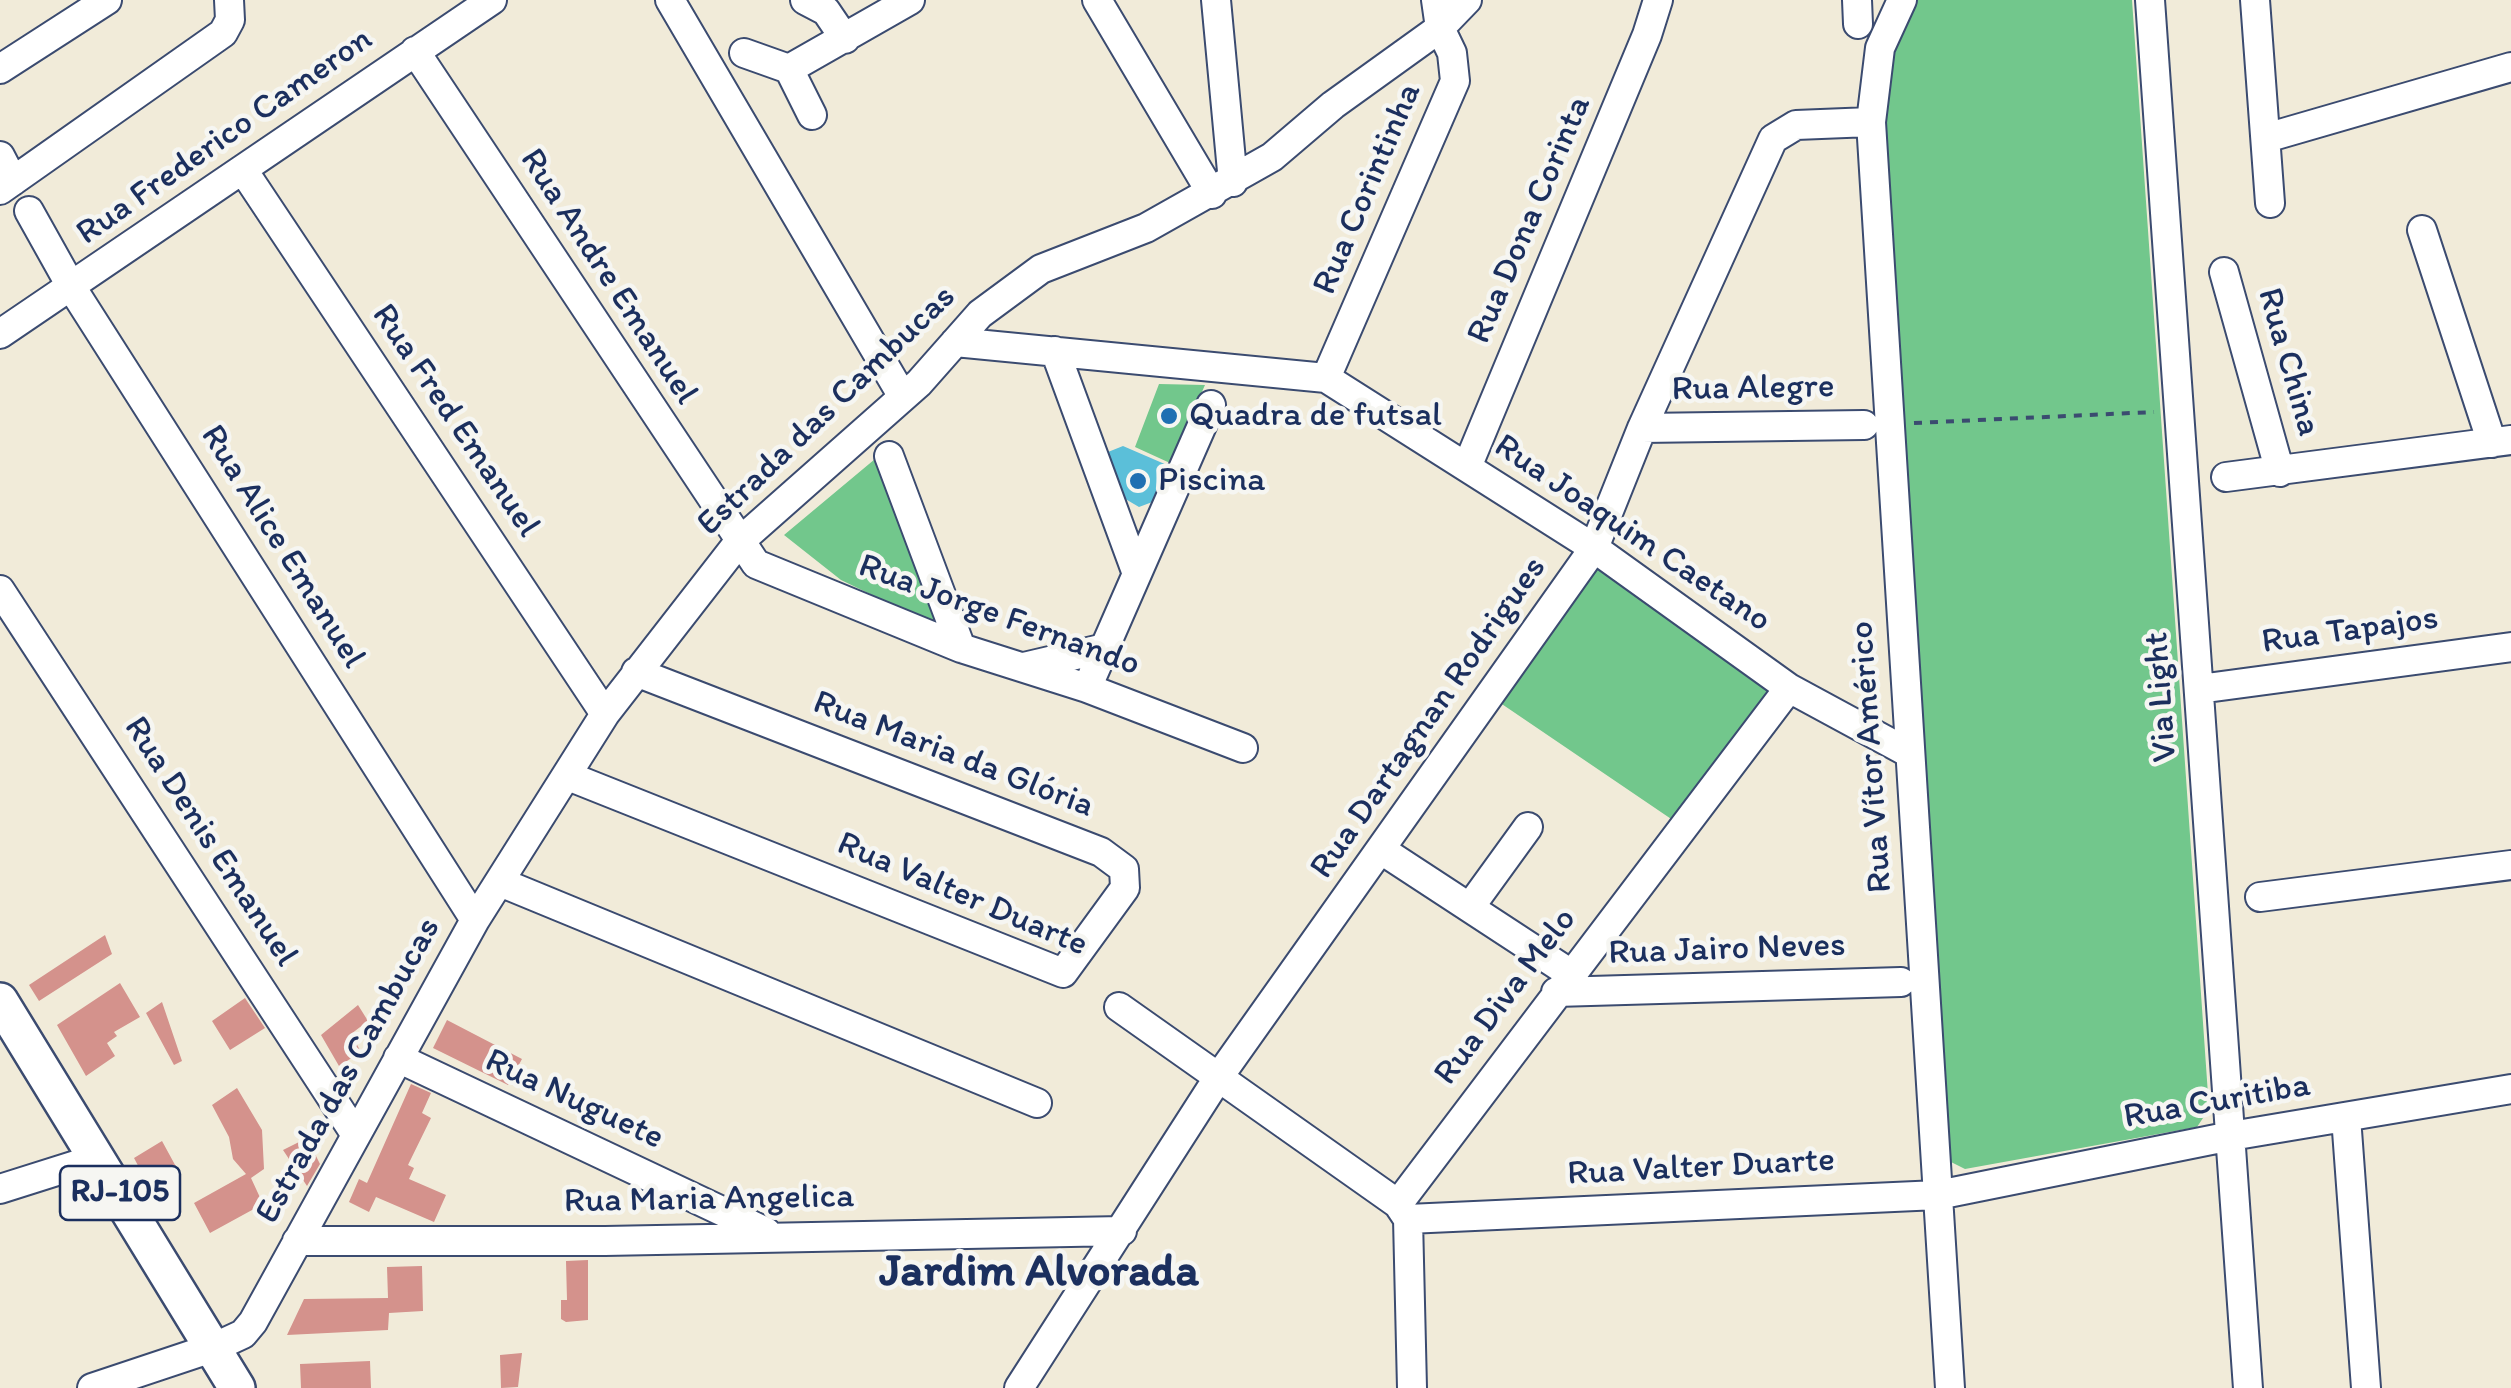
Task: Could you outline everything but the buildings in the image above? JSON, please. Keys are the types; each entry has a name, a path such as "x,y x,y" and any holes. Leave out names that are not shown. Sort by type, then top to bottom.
{"main road":[{"name":"RJ-105","path":"0,1000 237,1388"}],"street":[{"path":"0,69 107,0"},
{"path":"4,176 223,33 230,20 229,0"},
{"name":"Rua Frederico Cameron","path":"0,334 492,0"},
{"path":"670,0 903,397"},
{"path":"806,0 826,11 845,38"},
{"path":"789,70 910,0"},
{"path":"1097,0 1222,188"},
{"path":"1216,0 1222,188"},
{"name":"Rua Corintinha","path":"1326,378 1455,81 1452,53 1440,28 1436,0"},
{"name":"Estrada das Cambucas","path":"92,1388 215,1347 242,1334 252,1322 475,920 605,714 738,543 903,397 980,314 1041,268 1146,228 1222,188 1440,28 1467,0"},
{"name":"Rua Dona Corinta","path":"1467,467 1658,0"},
{"path":"1871,122 1880,48 1902,0"},
{"name":"Via Light","path":"2150,0 2248,1388"},
{"path":"2255,0 2270,203"},
{"name":"Rua Andre Emanuel","path":"416,52 738,543"},
{"path":"744,53 789,70 812,116"},
{"path":"2266,138 2511,67"},
{"name":"Rua Vítor Américo","path":"1871,122 1876,425 1909,753 1950,1388"},
{"name":"Rua Dartagnan Rodrigues","path":"1019,1388 1218,1078 1383,851 1594,548 1642,428 1773,139 1796,125 1871,122"},
{"name":"Rua Fred Emanuel","path":"244,170 605,714"},
{"name":"Rua Alice Emanuel","path":"29,211 72,288 475,920"},
{"path":"2226,478 2502,441 2422,230"},
{"name":"Rua China","path":"2224,272 2280,472"},
{"name":"Rua Joaquim Caetano","path":"955,342 1326,378 1594,548 1789,688 1909,753"},
{"path":"1055,351 1137,574"},
{"path":"1087,688 1211,405"},
{"name":"Rua Alegre","path":"1642,428 1876,425"},
{"path":"889,456 961,648"},
{"name":"Rua Jorge Fernando","path":"738,543 756,564 961,648 1087,688 1243,748"},
{"name":"Rua Denis Emanuel","path":"0,590 356,1135"},
{"name":"Rua Tapajos","path":"2199,689 2511,647"},
{"path":"1023,668 1105,648"},
{"name":"Rua Maria da Glória","path":"636,672 1116,860 1124,869 1124,888 1063,973"},
{"name":"Rua Diva Melo","path":"1403,1212 1563,983 1789,688"},
{"name":"Rua Valter Duarte","path":"568,776 1063,973"},
{"path":"1470,907 1528,827"},
{"path":"1383,851 1470,907 1563,983"},
{"path":"2260,896 2511,864"},
{"path":"500,882 1037,1103"},
{"name":"Rua Jairo Neves","path":"1563,983 1901,982"},
{"path":"1119,1007 1403,1212 1412,1388"},
{"name":"Rua Nuguete","path":"398,1058 772,1235"},
{"name":"Rua Curitiba","path":"1938,1195 2231,1136 2511,1089"},
{"path":"2346,1117 2366,1388"},
{"path":"0,1189 98,1158"},
{"name":"Rua Valter Duarte","path":"1403,1212 1938,1195"},
{"name":"Rua Maria Angelica","path":"297,1241 605,1241 1122,1231"}],"path":[{"path":"1876,425 2179,410"}],"green space":[{"path":"1906,0 2132,0 2209,1109 2197,1127 1965,1169 1941,1157 1876,76"},
{"name":"Quadra de futsal","path":"1159,384 1205,385 1170,463 1135,447"},
{"path":"875,459 888,464 945,630 841,580 784,535"},
{"path":"1594,548 1789,688 1683,827 1490,696"}],"water":[{"name":"Piscina","path":"1123,446 1167,465 1155,501 1139,507 1122,497 1103,454"}],"place":[{"name":"Quadra de futsal","path":"1169,416"},
{"name":"Piscina","path":"1138,481"}],"district":[{"name":"Jardim Alvorada","path":"1039,1274"}]}
